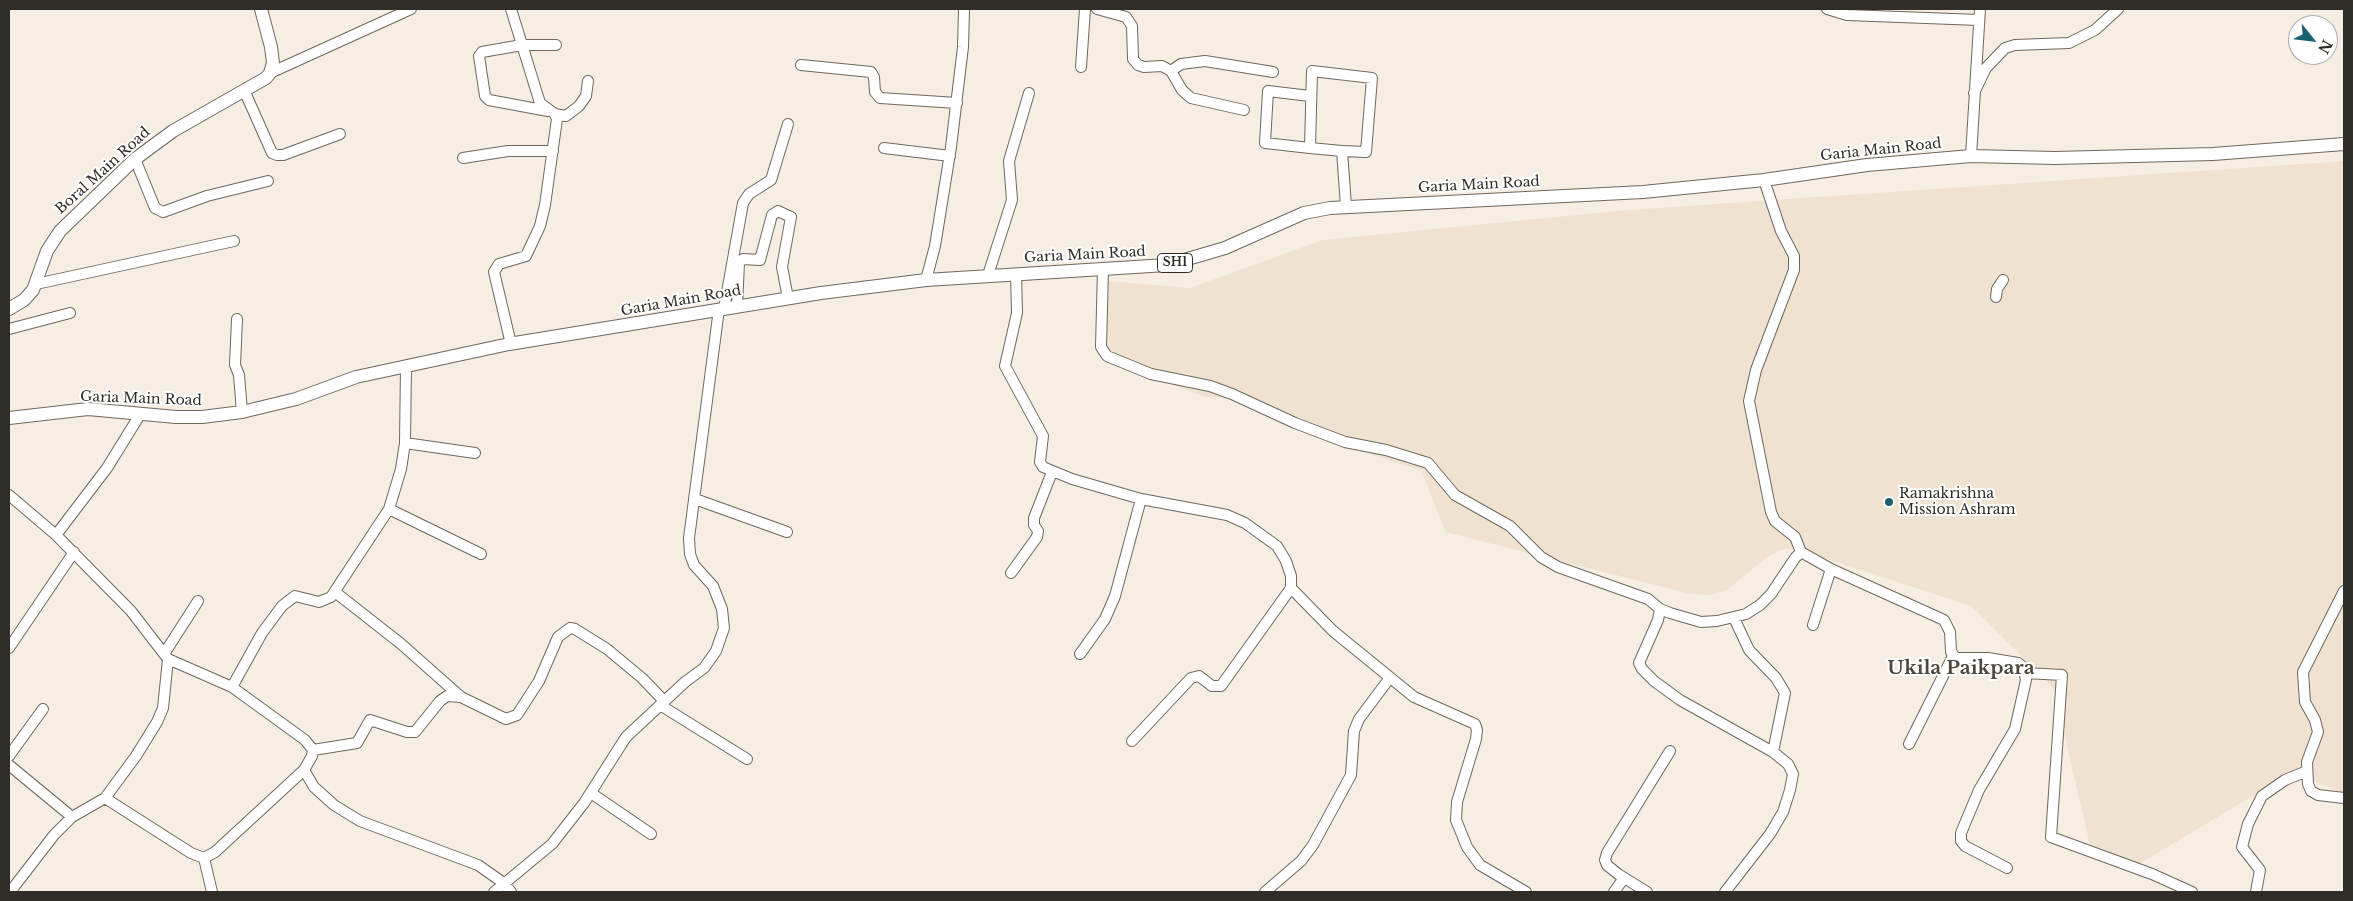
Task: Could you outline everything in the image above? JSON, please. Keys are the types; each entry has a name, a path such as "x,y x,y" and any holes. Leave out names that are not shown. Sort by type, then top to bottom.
{"main road":[{"path":"261,9 271,47 273,63 270,74"},
{"name":"Boral Main Road","path":"9,309 29,295 36,284 47,252 56,236 135,159 172,130 270,74"},
{"name":"Garia Main Road","path":"9,418 88,409 202,417 242,412 296,399 356,377 406,366 512,344 788,298 926,280 1167,265 1193,259 1225,248 1304,213 1346,206 1643,192 1971,156 2055,158 2213,154 2344,144"}],"street":[{"path":"270,74 411,9"},
{"path":"511,9 540,103 553,113 556,131 544,211 530,251 522,259 499,264 494,272 512,344"},
{"path":"926,280 935,246 950,156 964,47 964,9 975,9"},
{"path":"1081,67 1085,9"},
{"path":"1097,9 1126,18 1132,26 1133,59 1138,65 1162,66 1171,71 1182,90 1191,98 1244,110"},
{"path":"1828,9 1847,15 1979,20"},
{"path":"1971,156 1980,9"},
{"path":"1974,93 1986,68 2005,48 2015,45 2069,44 2095,30 2118,9"},
{"path":"556,45 522,45 482,52 479,56 485,96 489,100 566,116 586,96 588,81"},
{"path":"1171,71 1181,64 1206,60 1273,72"},
{"path":"802,65 871,72 874,77 874,92 880,98 957,103"},
{"path":"1310,96 1268,91 1264,141 1266,143 1310,148 1366,152 1372,77 1312,71 1310,148"},
{"path":"244,90 272,153 283,156 340,134"},
{"path":"988,276 1012,200 1009,161 1029,93"},
{"path":"494,892 508,888 552,844 591,793 626,737 662,703 704,668 716,651 724,628 722,609 713,586 694,566 690,554 694,499 743,203 749,194 771,180 788,124"},
{"path":"884,148 950,156"},
{"path":"463,158 508,152 553,151"},
{"path":"1342,151 1346,206"},
{"path":"135,159 155,208 163,212 207,196 268,181"},
{"path":"1764,180 1781,231 1794,256 1794,270 1756,370 1749,401 1771,512 1775,521 1794,537 1801,552 1831,569 1944,620 1950,632 1953,656 1909,744"},
{"path":"727,308 739,263 743,259 760,260 772,215 778,211 791,217 782,267 788,298"},
{"path":"36,284 234,241"},
{"path":"1103,269 1101,347 1107,356 1151,374 1210,386 1295,423 1345,442 1386,450 1428,464 1454,494 1510,526 1541,557 1558,567 1648,599 1660,609 1701,622 1734,618 1746,614 1771,594 1801,552"},
{"path":"1016,274 1017,314 1005,366 1043,436 1040,462 1042,467 1052,472 1141,499 1171,506 1218,512 1245,523 1277,546 1286,561 1291,576 1291,588 1221,686 1212,686 1199,676 1191,678 1132,741"},
{"path":"1996,297 1997,289 2003,280"},
{"path":"9,329 70,313"},
{"path":"237,319 235,366 239,375 242,412"},
{"path":"232,688 262,633 290,599 295,596 319,602 326,601 336,592 389,509 401,469 405,443 406,366"},
{"path":"56,535 107,468 141,413"},
{"path":"405,443 475,453"},
{"path":"1011,573 1037,537 1038,531 1034,525 1034,518 1052,472"},
{"path":"9,495 56,535 132,611 166,657 232,688 305,740 313,750"},
{"path":"694,499 787,532"},
{"path":"1080,654 1105,619 1115,596 1141,499"},
{"path":"389,509 481,554"},
{"path":"9,648 74,552"},
{"path":"1813,626 1831,569"},
{"path":"1291,588 1333,631 1389,679 1414,697 1474,724 1477,730 1476,739 1455,816 1472,857 1508,888 1526,892"},
{"path":"2344,591 2303,672 2305,702 2315,720 2318,732 2307,762 2308,784 2312,791 2325,797 2344,798"},
{"path":"336,592 400,643 461,698"},
{"path":"10,892 54,834 72,817 104,798 136,756 157,722 163,708 166,657 198,601"},
{"path":"1660,609 1658,620 1639,662 1642,669 1654,681 1680,700 1773,752 1788,764 1793,774 1790,790 1782,812 1770,834 1726,892"},
{"path":"1734,618 1749,650 1776,678 1785,693 1773,752"},
{"path":"313,750 357,743 370,720 414,732 440,701 447,696 461,698 506,719 517,715 539,681 558,637 570,628 607,649 642,678 662,703 747,759"},
{"path":"1953,656 1962,659 2010,660 2023,667 2026,674 2011,738 1979,790 1961,833 1965,846 2007,868"},
{"path":"2026,674 2062,675 2051,837 2188,891"},
{"path":"1265,892 1301,861 1318,837 1351,775 1354,731 1358,719 1389,679"},
{"path":"9,756 43,709"},
{"path":"104,798 191,853 204,858 215,852 304,770 313,750"},
{"path":"1647,892 1607,865 1606,854 1670,751"},
{"path":"9,765 72,817"},
{"path":"304,770 324,797 360,821 478,865 508,888"},
{"path":"2256,892 2260,870 2242,847 2248,824 2262,796 2286,780 2307,771"},
{"path":"591,793 651,834"},
{"path":"204,858 212,892"},
{"path":"1614,892 1624,878"}],"shaded area":[{"name":"Ramakrishna Mission Ashram","path":"2344,161 2344,794 2293,772 2134,867 2090,845 2054,689 1971,606 1793,548 1780,550 1762,561 1726,591 1709,595 1691,594 1445,532 1422,471 1311,435 1230,398 1205,397 1097,355 1098,280 1190,288 1322,240 1628,210"}],"place":[{"name":"Ramakrishna Mission Ashram","path":"1889,502"}],"district":[{"name":"Ukila Paikpara","path":"1961,669"}]}
